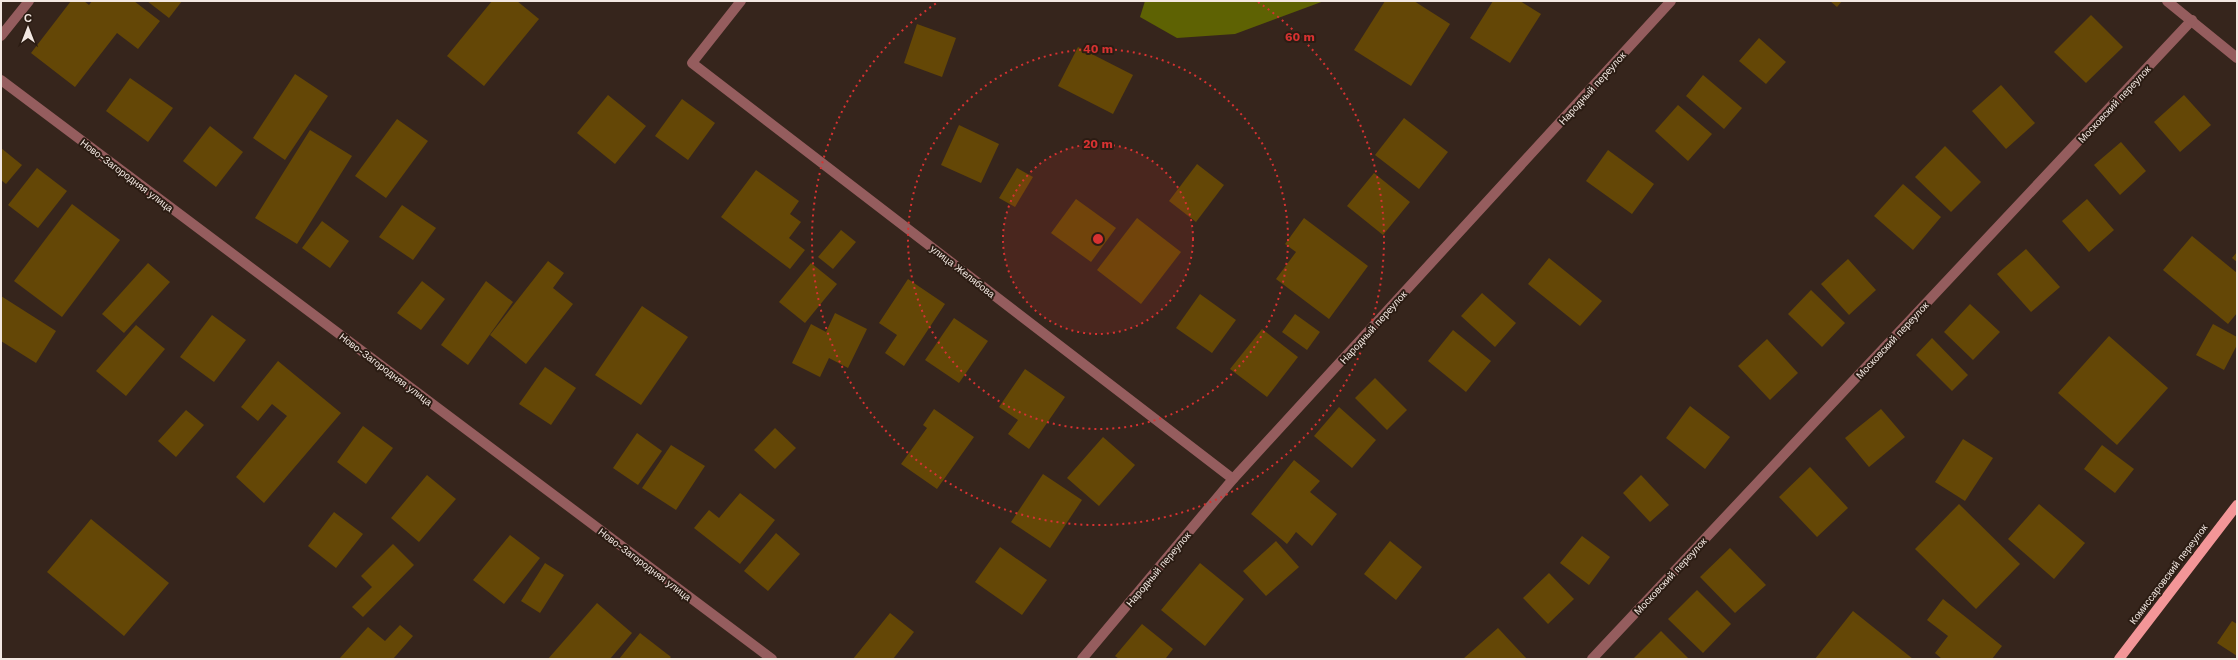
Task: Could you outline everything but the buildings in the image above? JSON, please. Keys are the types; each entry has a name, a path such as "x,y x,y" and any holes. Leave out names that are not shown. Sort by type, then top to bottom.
{"main road":[{"name":"Комиссаровский переулок","path":"2119,659 2237,504"}],"street":[{"path":"1,36 29,1"},
{"name":"улица Желябова","path":"741,1 692,63 1233,479"},
{"name":"Народный переулок","path":"1082,659 1233,479 1671,1"},
{"path":"2167,1 2237,58"},
{"name":"Московский переулок","path":"1592,659 2192,20"},
{"name":"Ново-Загородняя улица","path":"1,80 772,659"}],"shaded area":[{"path":"1145,1 1324,1 1235,34 1177,38 1140,17"}]}
